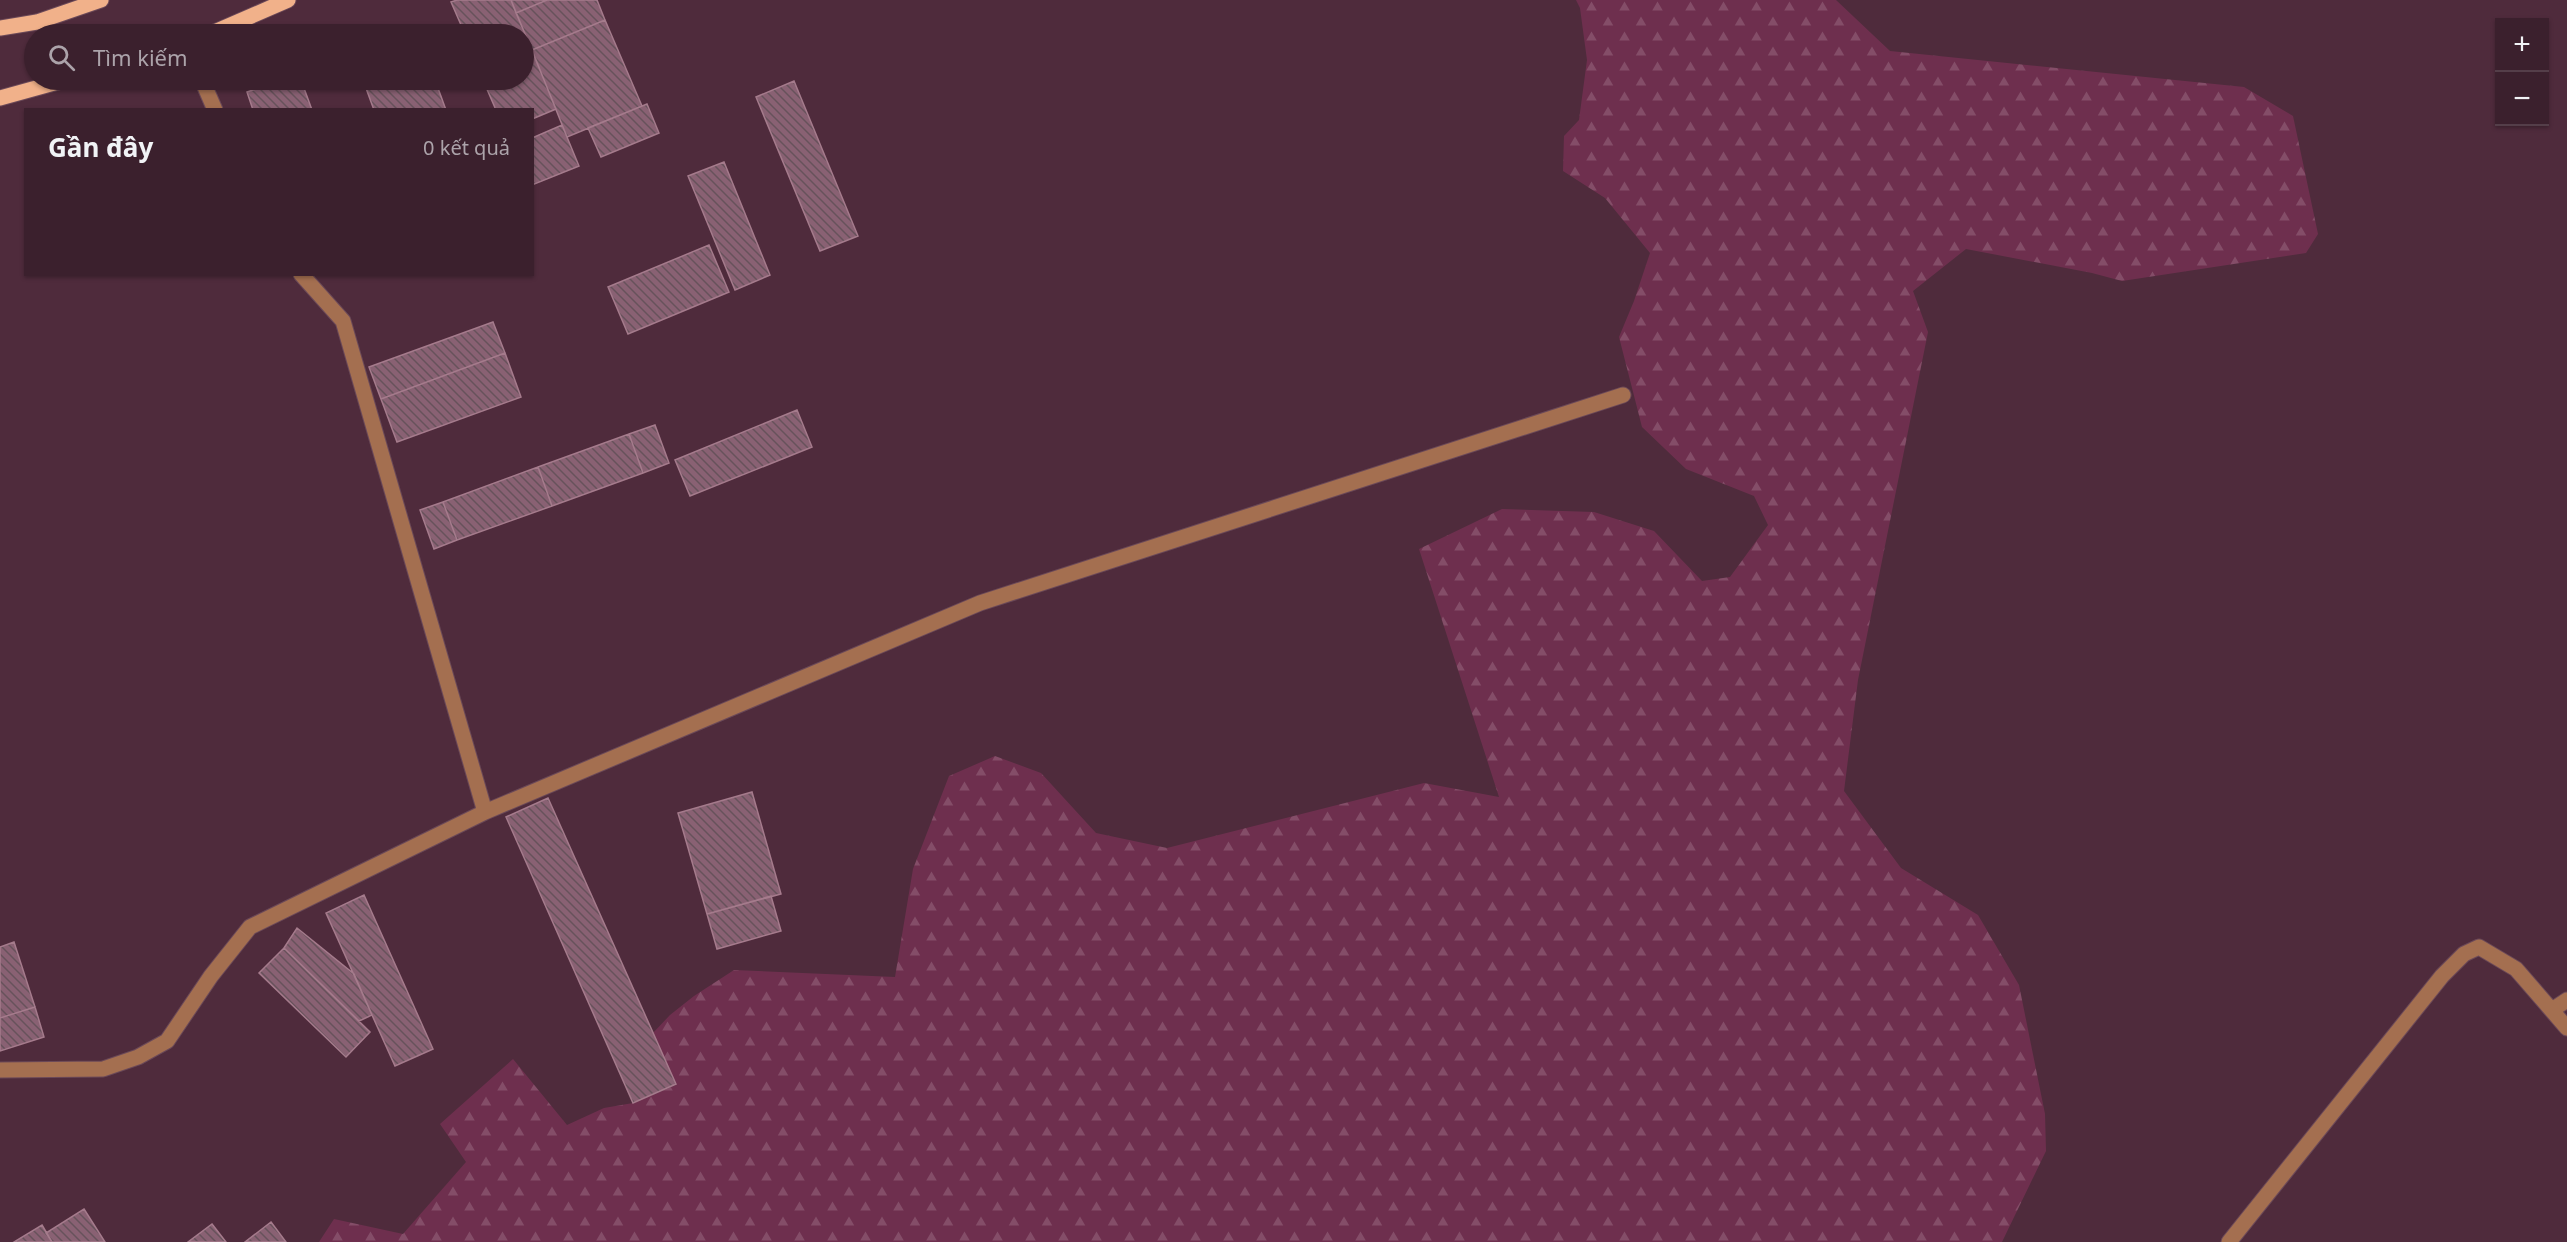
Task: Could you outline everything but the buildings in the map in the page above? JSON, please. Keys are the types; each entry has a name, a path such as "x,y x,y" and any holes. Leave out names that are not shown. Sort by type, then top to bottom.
{"main road":[{"path":"25,24 37,22 100,0"},
{"path":"233,24 288,0"},
{"path":"0,28 24,24"},
{"path":"0,98 29,90"}],"street":[{"path":"206,90 214,108"},
{"path":"303,276 343,321 485,812"},
{"path":"0,1070 104,1069 138,1057 167,1041 211,976 250,927 485,812 980,603 1623,394"},
{"path":"2229,1242 2442,976 2464,954 2479,947 2516,969 2567,1028"},
{"path":"2552,1010 2567,1000"}],"green space":[{"path":"1576,0 1836,0 1890,51 2244,87 2293,116 2318,234 2306,253 2122,281 2092,273 1966,249 1913,291 1928,332 1858,680 1844,791 1901,868 1978,915 2019,985 2045,1114 2046,1151 2002,1242 319,1242 334,1219 403,1234 466,1162 440,1124 513,1059 567,1125 604,1108 633,1103 676,1085 653,1033 670,1015 694,996 734,970 895,977 913,869 949,776 995,756 1041,773 1096,833 1167,848 1424,783 1499,797 1419,549 1502,509 1594,512 1654,531 1702,581 1730,577 1768,525 1754,496 1686,469 1642,427 1619,337 1650,253 1605,198 1563,171 1564,136 1579,120 1587,60 1580,8"}]}
